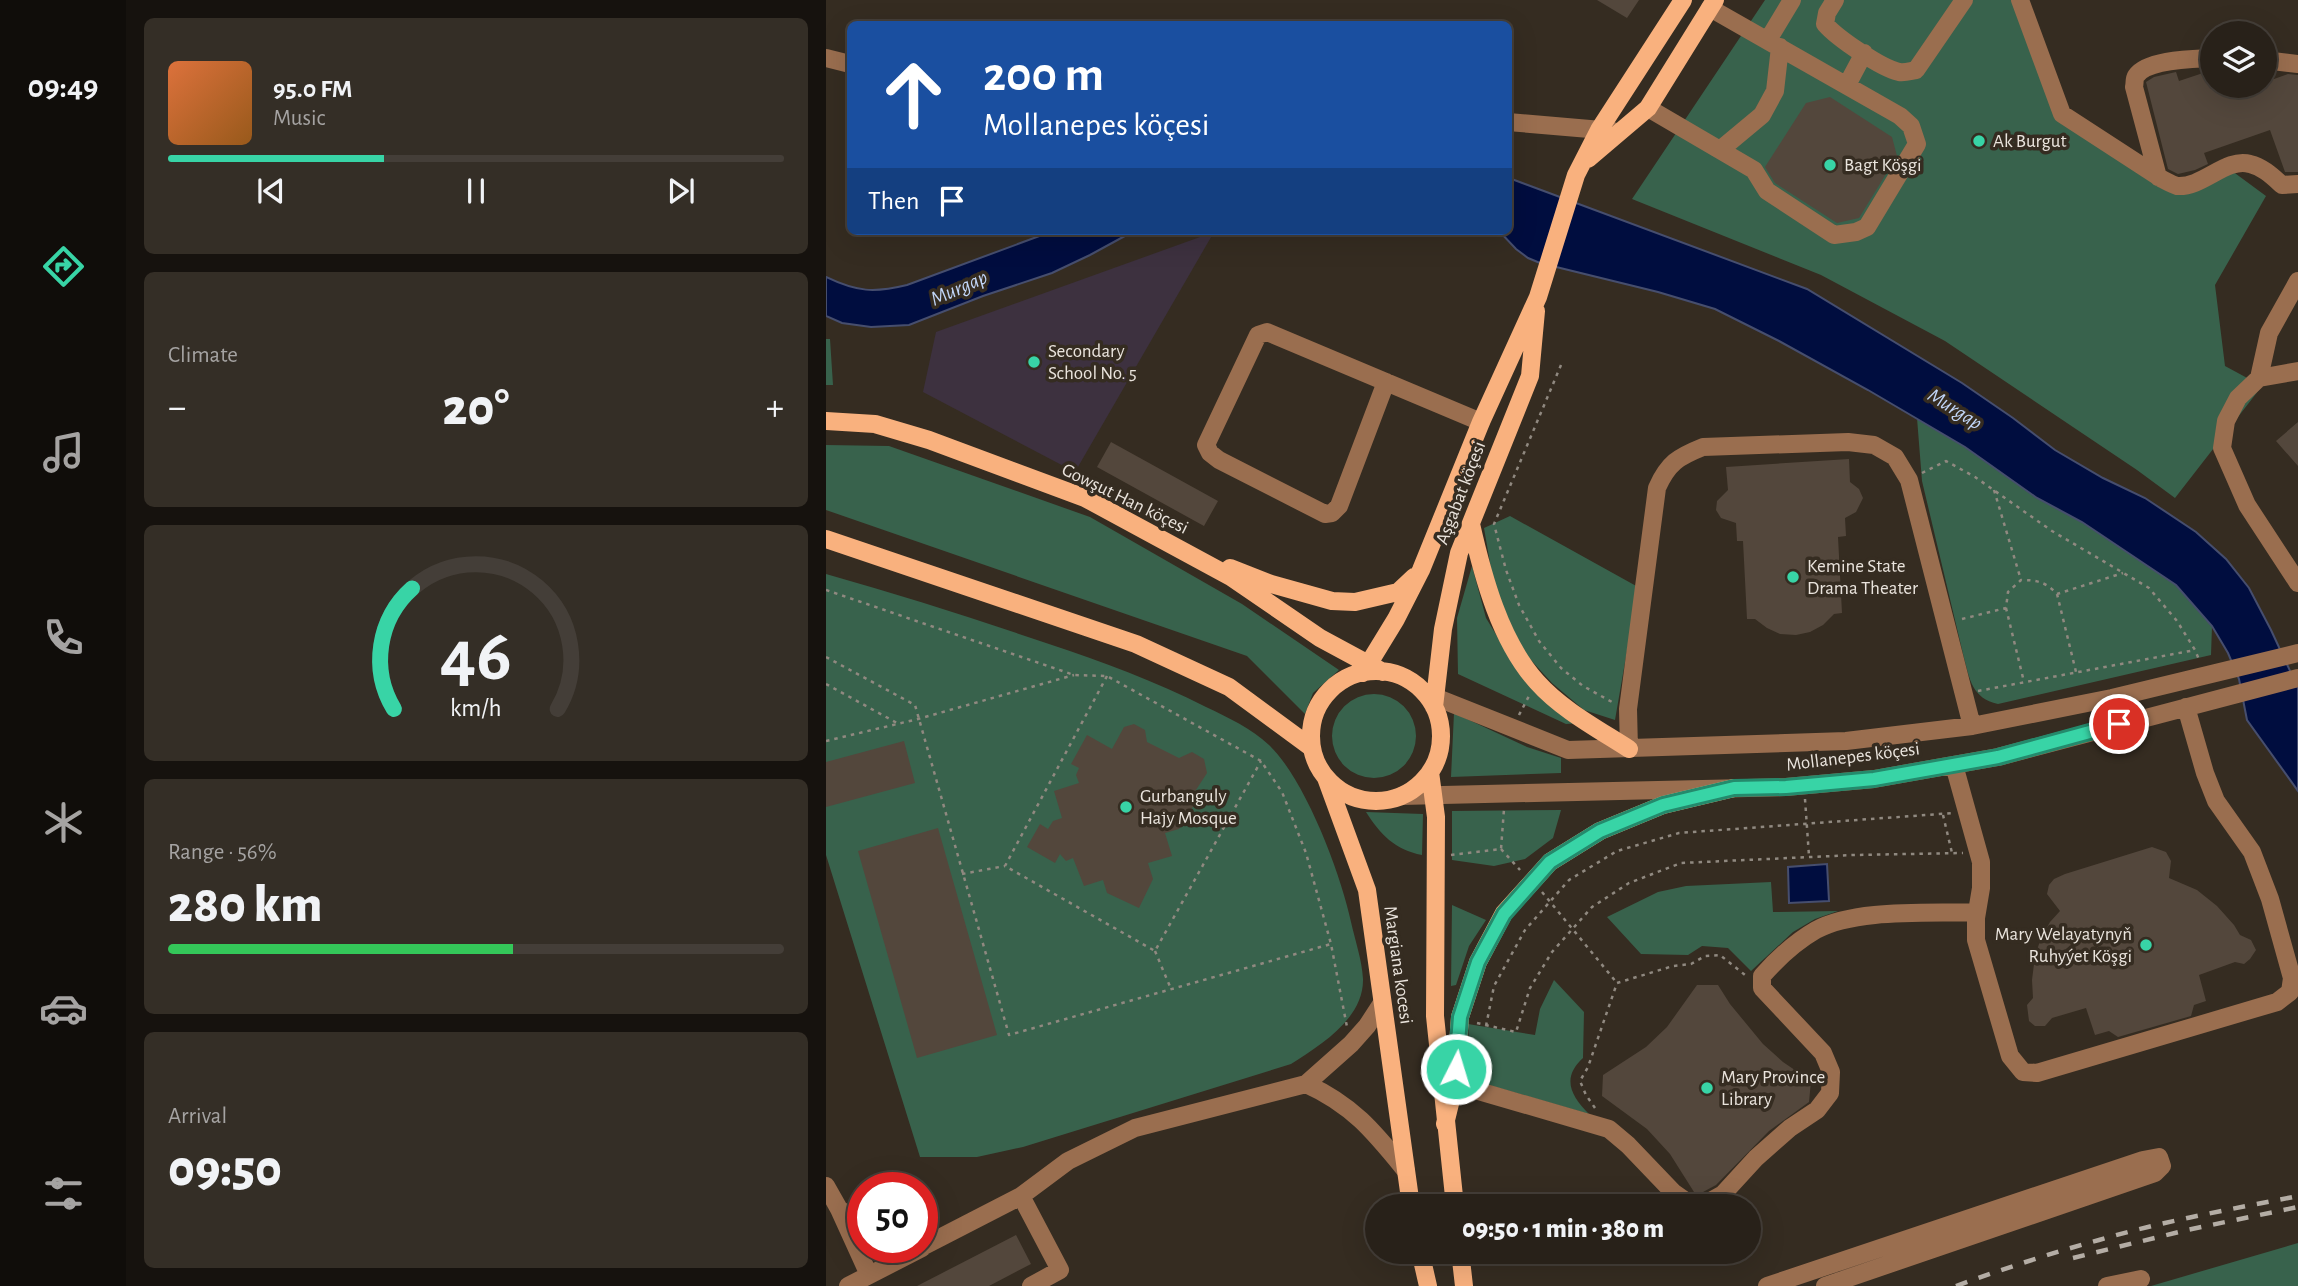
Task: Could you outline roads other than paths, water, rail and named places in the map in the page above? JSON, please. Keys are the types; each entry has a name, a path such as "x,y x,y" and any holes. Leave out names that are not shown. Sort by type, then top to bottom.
{"main road":[{"name":"Aşgabat köçesi","path":"1432,699 1459,553 1530,376 1538,297 1579,169 1599,130 1683,0"},
{"path":"1579,169 1648,108 1713,4"},
{"name":"Aşgabat köçesi","path":"1371,669 1421,570 1481,422 1538,297"},
{"name":"Gowşut Han köçesi","path":"826,421 875,424 929,440 1085,498 1231,577 1320,638 1371,669"},
{"path":"1471,524 1495,610 1517,654 1536,682 1555,699 1629,749"},
{"path":"826,539 1136,644 1229,687 1312,748"},
{"path":"1193,555 1271,584 1332,601 1355,602 1398,592 1421,570"},
{"path":"1371,669 1411,681 1432,699 1440,723 1441,740 1438,756 1430,772 1418,786 1401,796 1381,801 1361,799 1341,791 1326,778 1317,764 1312,748 1311,728 1317,709 1328,692 1344,680 1371,669"},
{"name":"Margiana kocesi","path":"1430,772 1436,817 1435,1016 1448,1081 1445,1124 1454,1194"},
{"name":"Margiana kocesi","path":"1326,778 1367,890 1409,1194"},
{"path":"1448,1081 1460,1017 1478,962 1504,914 1550,862 1600,831 1663,805 1734,788"},
{"path":"1423,1264 1427,1286"},
{"path":"1461,1264 1464,1286"}],"street":[{"path":"1720,150 1762,115 1775,91 1774,44 1792,0"},
{"path":"1835,0 1827,13 1825,23 1834,34 1888,68 1903,73 1916,70 1964,0"},
{"path":"2021,0 2062,114 2158,177 2177,186 2197,181 2235,164 2249,163 2266,171 2282,185 2298,184"},
{"path":"1648,108 1754,170 1768,191 1834,235 1856,232 1867,227 1917,144 1911,126 1900,116 1774,44 1713,4"},
{"path":"1847,85 1864,53"},
{"path":"826,58 847,63"},
{"path":"2158,177 2134,87 2137,75 2148,66 2200,59"},
{"path":"2277,62 2298,65"},
{"path":"1512,122 1620,132"},
{"path":"2259,378 2269,333 2298,281"},
{"path":"1385,382 1339,506 1332,513 1325,514 1219,460 1210,453 1206,445 1258,335 1267,332 1481,422"},
{"path":"2298,371 2259,378 2238,398 2227,421 2222,448 2247,505 2298,583"},
{"path":"1629,749 1628,709 1657,488 1665,469 1682,455 1703,447 1849,442 1874,445 1895,457 1909,480 1972,726"},
{"name":"Mollanepes köçesi","path":"1432,699 1568,750 1846,741 1972,726 2112,698 2298,653"},
{"name":"Mollanepes köçesi","path":"1401,796 1804,786 1874,779 1998,757 2298,678"},
{"path":"2112,698 2119,724"},
{"path":"1954,765 1982,862 1976,940 2010,1056 2023,1072 2037,1073 2277,1002 2290,992 2292,978 2270,899 2252,852 2216,801 2205,774 2186,707"},
{"path":"1448,1081 1608,1129 1628,1145 1673,1192 1690,1204 1705,1204 1723,1194 1756,1158 1790,1128 1817,1110 1830,1093 1831,1072 1823,1054 1762,988 1762,976 1779,958 1816,930 1851,917 1977,912"},
{"path":"938,1239 1021,1196 1068,1161 1135,1128 1306,1084 1351,1044 1382,1003"},
{"path":"1306,1084 1327,1093 1354,1112 1406,1171"},
{"path":"1767,1286 1820,1281 2155,1173 2162,1166 2159,1157 2143,1160 1820,1281"},
{"path":"826,1186 869,1275"},
{"path":"1021,1196 1060,1270 1031,1286"},
{"path":"839,1209 847,1214"},
{"path":"938,1229 961,1227"},
{"path":"848,1286 893,1263"},
{"path":"2107,1286 2141,1279"}],"water":[{"name":"Murgap","path":"1512,179 1807,289 1962,383 2055,450 2103,478 2145,498 2196,532 2226,559 2249,588 2298,688 2298,791 2247,720 2239,679 2228,653 2212,626 2176,585 2082,522 2037,498 1965,447 1779,341 1715,309 1540,263 1516,249 1503,235 1512,235"},
{"name":"Murgap","path":"1042,235 1127,235 1052,273 909,325 871,327 842,323 826,316 826,277 866,290 907,285"},
{"path":"1827,864 1829,901 1789,903 1788,867"}],"railway":[{"path":"1956,1286 2124,1233 2298,1196"},
{"path":"2073,1258 2187,1230 2298,1207"}],"place":[{"name":"Ak Burgut","path":"1979,141"},
{"name":"Bagt Köşgi","path":"1830,165"},
{"name":"Secondary School No. 5","path":"1034,362"},
{"name":"Kemine State Drama Theater","path":"1793,577"},
{"name":"Gurbanguly Hajy Mosque","path":"1126,807"},
{"name":"Mary Welayatynyň Ruhyýet Köşgi","path":"2146,945"},
{"name":"Mary Province Library","path":"1707,1088"}]}
